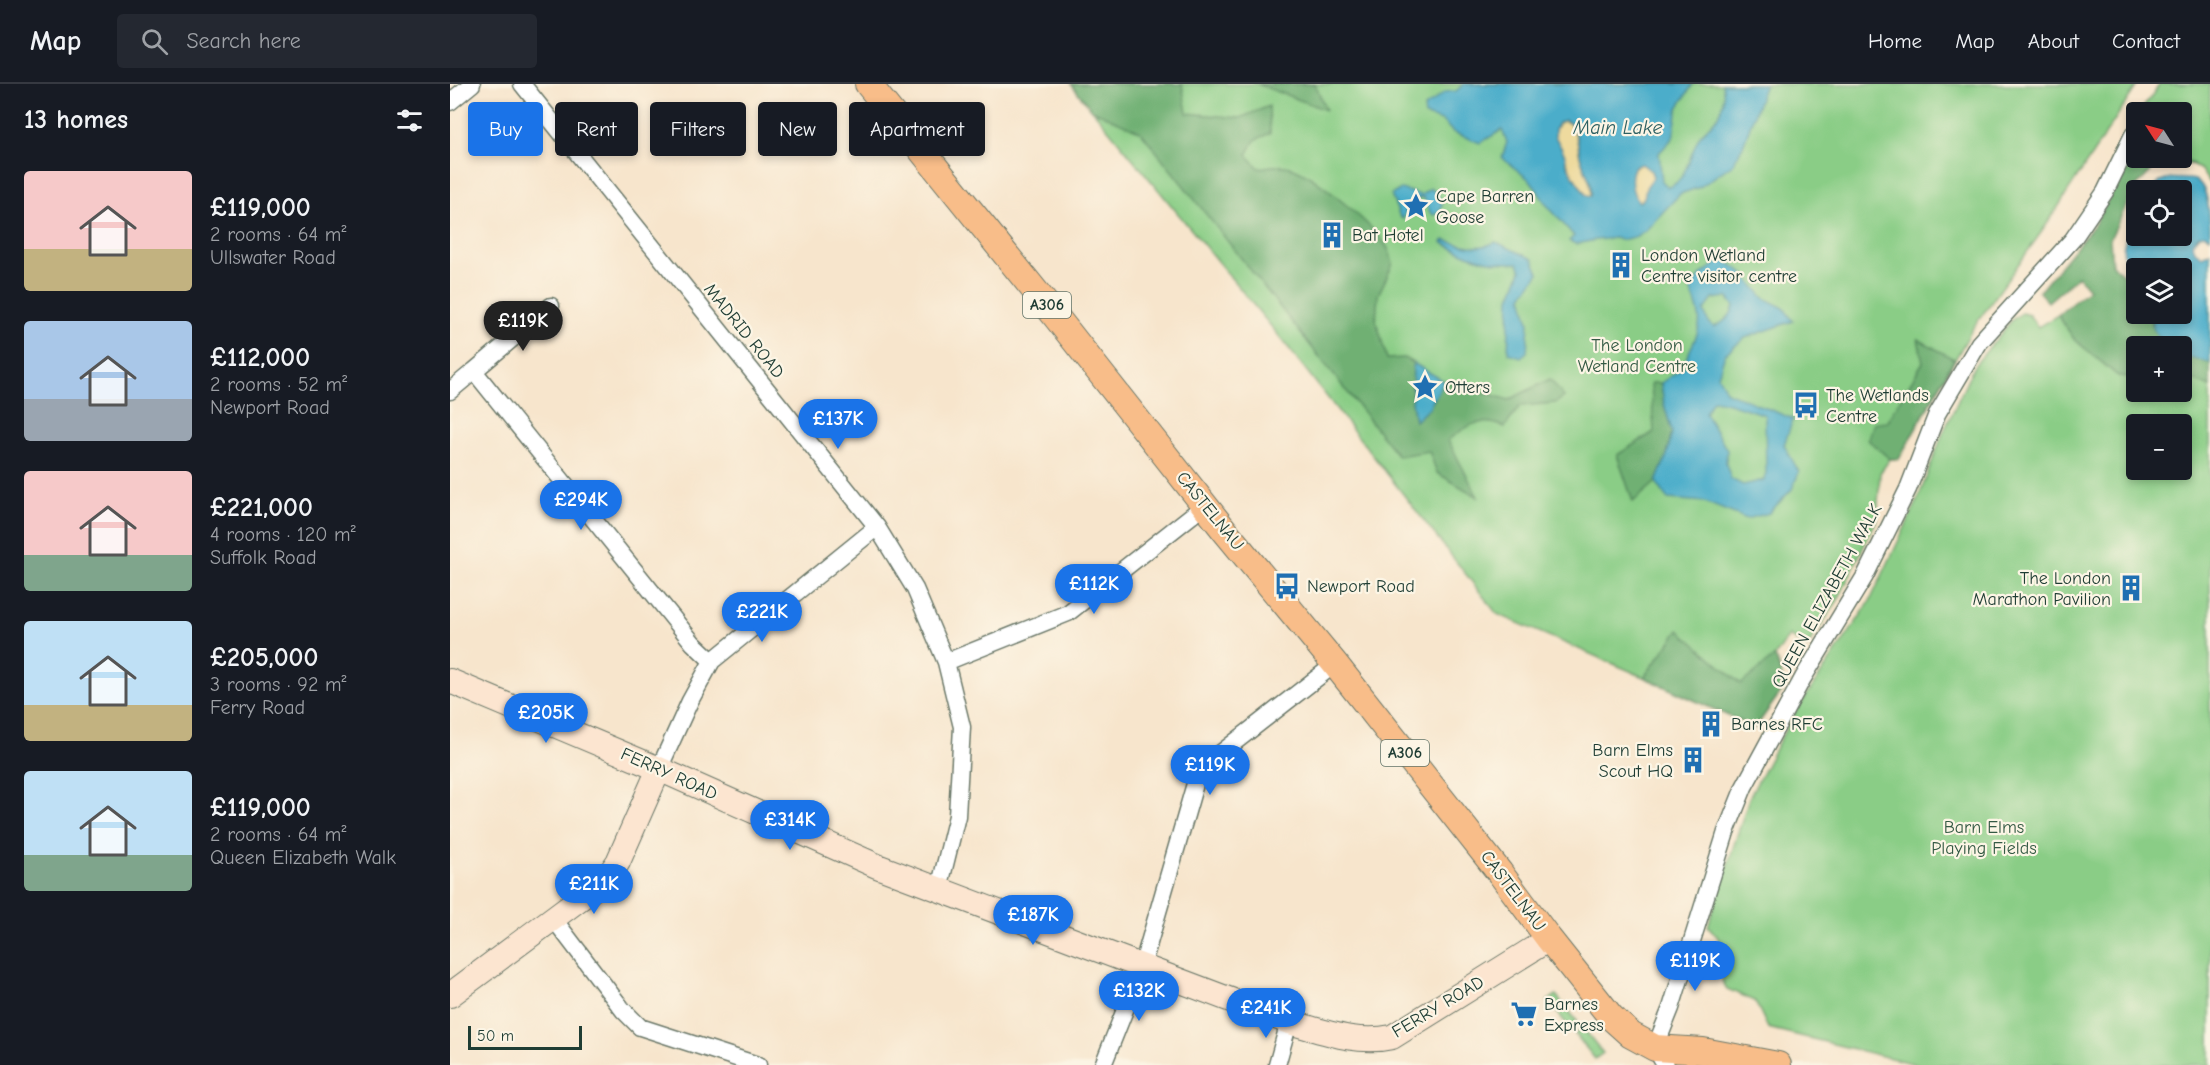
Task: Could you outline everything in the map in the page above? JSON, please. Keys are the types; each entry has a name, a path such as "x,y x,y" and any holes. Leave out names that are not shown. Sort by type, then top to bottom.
{"main road":[{"name":"CASTELNAU","path":"868,84 1335,664 1549,939"},
{"name":"A306","path":"1549,939 1611,1017 1655,1059 1703,1051 1778,1065"}],"street":[{"path":"450,102 472,84"},
{"name":"MADRID ROAD","path":"522,84 877,526 915,589 946,662 962,727 957,816 939,889"},
{"name":"QUEEN ELIZABETH WALK","path":"1655,1059 1725,832 1744,787 1803,678 1865,576 1908,489 1937,414 1979,343 2073,239 2105,192 2126,149"},
{"path":"450,391 551,306"},
{"path":"474,371 693,643 712,661"},
{"path":"946,662 1068,613 1205,505"},
{"path":"450,995 598,887 612,872 690,701 712,661 877,526"},
{"path":"1103,1065 1142,967 1199,770 1335,664"},
{"name":"FERRY ROAD","path":"452,685 659,769 877,866 1289,1022 1336,1035 1375,1041 1392,1037 1549,939"},
{"path":"553,918 622,1010 640,1027 758,1065"},
{"path":"1277,1065 1289,1022"}],"green space":[{"name":"The London Wetland Centre","path":"1071,84 2138,84 2045,227 1973,328 1899,459 1890,459 1880,473 1877,519 1838,600 1807,647 1789,636 1775,656 1785,686 1755,728 1497,614 1284,342"},
{"path":"1071,84 1182,84 1187,113 1240,118 1269,106 1270,133 1255,140 1247,155 1259,168 1287,166 1317,182 1358,215 1389,250 1393,264 1378,295 1376,320 1387,359 1404,358 1413,363 1412,401 1415,420 1429,408 1444,381 1509,400 1550,379 1564,397 1555,403 1520,406 1505,427 1481,422 1469,426 1448,440 1478,497 1437,473 1429,451 1398,456 1141,132 1092,110"},
{"path":"1257,84 1315,84 1326,110"},
{"path":"2160,84 2210,84 2210,184 2201,170 2192,164 2192,102 2147,102"},
{"path":"2126,168 2154,168 2143,180 2126,180 2126,206 2110,239 2112,265 2126,277 2126,324 2152,324 2162,336 2126,336 2126,376 2118,376 2074,339 2058,315 2089,289 2078,276 2048,302 2039,292 2094,225"},
{"name":"Barn Elms Playing Fields","path":"2022,313 2029,315 2038,327 2058,315 2074,339 2118,376 2126,376 2126,402 2192,402 2192,378 2210,387 2210,1065 1919,1065 1768,1028 1755,1001 1727,989 1722,981 1727,948 1708,926 1749,798 1792,717 1869,603 1916,504 1943,433 1974,366 2013,319"},
{"path":"1918,339 1954,359 1899,459 1890,459 1868,440 1874,423 1887,422 1923,362"},
{"path":"2192,357 2210,363 2210,387 2192,379"},
{"path":"1651,383 1661,383 1672,432 1667,455 1656,482 1633,502 1617,455 1654,432"},
{"path":"1679,630 1741,684 1775,656 1785,686 1755,728 1644,677"},
{"path":"1556,995 1577,1021 1569,1027 1548,1001"},
{"path":"1583,1028 1603,1053 1595,1059 1575,1034"}],"sand":[{"path":"1561,120 1569,123 1574,131 1589,181 1591,196 1586,195 1573,176 1555,136 1555,129"},
{"path":"1642,164 1651,171 1654,177 1648,185 1644,198 1638,202 1631,181 1634,170"}],"water":[{"name":"Main Lake","path":"1464,84 1693,84 1678,108 1673,138 1659,153 1662,181 1668,187 1684,173 1699,137 1718,116 1723,100 1722,84 1765,84 1743,146 1733,164 1700,187 1680,194 1646,230 1635,237 1576,244 1569,241 1574,236 1546,204 1531,181 1502,158 1507,142 1502,130 1480,143 1453,132 1442,121 1425,116 1424,108 1445,92 1456,91","holes":["1565,120 1570,123 1575,132 1581,159 1590,182 1591,196 1586,195 1573,176 1555,136 1558,123","1642,164 1651,171 1653,177 1646,188 1644,198 1639,202 1634,194 1632,179 1635,166"]},
{"path":"2192,179 2200,183 2208,205 2210,237 2205,234 2199,235 2192,243 2192,180 2166,180"},
{"path":"1431,188 1442,202 1438,212 1431,214 1423,197 1410,205 1403,219 1400,217 1391,195 1401,189 1421,195"},
{"path":"2126,237 2126,246 2192,246 2192,243 2195,251 2202,256 2210,252 2210,363 2192,358 2192,336 2158,336 2153,327 2152,324 2192,324 2192,258 2126,258 2126,262 2123,253"},
{"path":"1444,240 1477,247 1496,242 1533,259 1539,273 1522,296 1529,323 1527,352 1521,357 1508,353 1510,298 1521,271 1518,263 1498,262 1469,256 1442,242"},
{"path":"1723,259 1741,271 1764,298 1784,308 1793,321 1745,338 1725,354 1718,376 1727,392 1793,419 1784,445 1799,472 1792,489 1769,513 1747,519 1705,502 1668,499 1656,482 1667,455 1672,432 1661,383 1687,365 1686,359 1699,325 1698,310 1690,288 1703,273","holes":["1727,297 1734,306 1733,310 1727,319 1714,327 1708,321 1704,311 1713,299","1713,400 1765,415 1766,473 1764,480 1743,485 1731,479 1726,464 1727,450 1705,413"]},
{"path":"1413,363 1444,381 1429,408 1415,421 1412,401"}],"place":[{"name":"Cape Barren Goose","path":"1416,206"},
{"name":"Bat Hotel","path":"1332,235"},
{"name":"London Wetland Centre visitor centre","path":"1621,265"},
{"name":"Otters","path":"1425,387"},
{"name":"The Wetlands Centre","path":"1806,405"},
{"name":"Newport Road","path":"1287,586"},
{"name":"The London Marathon Pavilion","path":"2131,588"},
{"name":"Barnes RFC","path":"1711,724"},
{"name":"Barn Elms Scout HQ","path":"1693,760"},
{"name":"Barnes Express","path":"1524,1014"}]}
